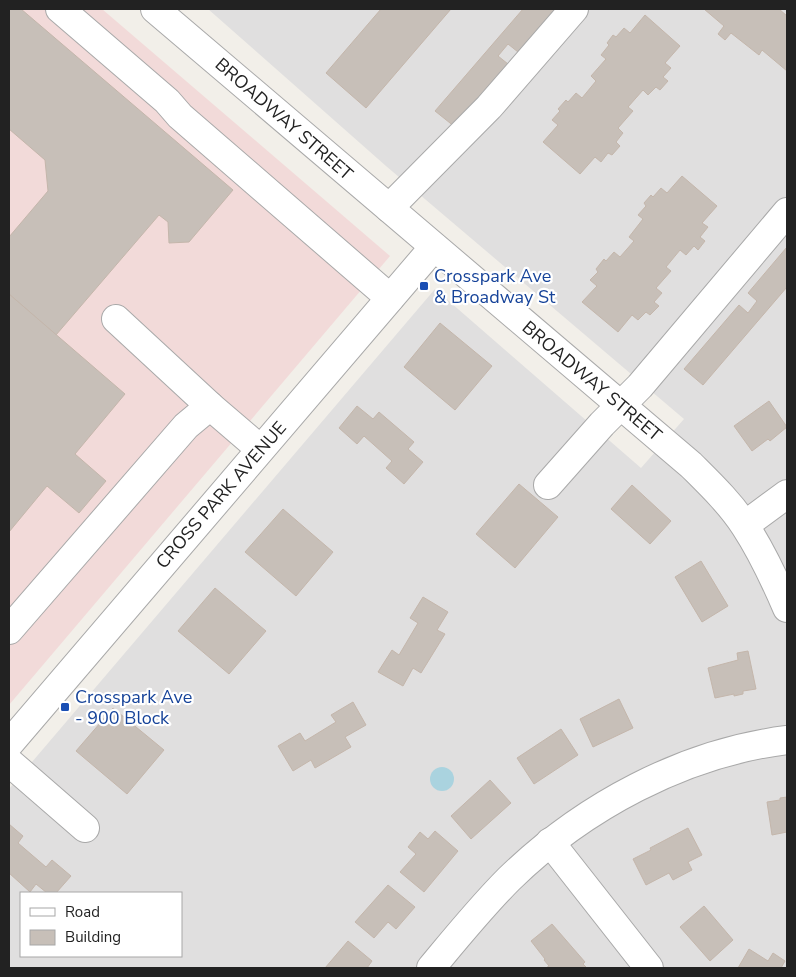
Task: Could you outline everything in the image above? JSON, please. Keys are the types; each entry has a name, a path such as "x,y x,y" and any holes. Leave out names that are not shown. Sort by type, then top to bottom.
{"street":[{"path":"60,9 390,298"},
{"name":"BROADWAY STREET","path":"156,9 691,465 719,494 744,525 770,568 787,608"},
{"path":"389,208 489,108 574,9"},
{"path":"548,486 602,424 640,386 787,212"},
{"name":"CROSS PARK AVENUE","path":"9,744 434,247"},
{"path":"116,319 210,406 260,449"},
{"path":"9,630 186,426 210,406"},
{"path":"744,525 787,494"},
{"path":"431,968 508,880 550,842 596,810 646,783 690,764 736,750 787,740"},
{"path":"9,762 85,828"},
{"path":"550,842 649,968"}],"shaded area":[{"path":"9,9 102,9 390,256 9,705"},
{"path":"208,9 787,9 787,968 9,968 9,789 435,289 641,468 684,419 386,166"}],"water":[{"path":"442,767 450,771 454,779 450,787 442,791 434,787 430,779 434,771"}],"building":[{"path":"9,9 21,9 233,190 189,242 169,243 168,222 159,215 56,335 9,294 9,237 48,191 45,160 9,129"},
{"path":"381,9 451,9 366,108 326,73"},
{"path":"523,9 556,9 518,52 508,44 498,56 508,64 455,127 435,111"},
{"path":"704,9 779,9 787,16 787,71 762,50 759,55 731,33 725,40 718,34 724,26"},
{"path":"645,15 680,46 665,63 671,68 663,77 668,81 660,90 656,87 648,95 643,90 628,107 633,111 618,128 623,133 616,142 620,146 612,155 608,153 601,162 595,157 580,174 543,142 558,125 552,120 560,111 558,109 576,93 582,98 596,81 591,76 606,59 601,55 609,45 607,43 613,35 616,37 624,28 630,33"},
{"path":"682,176 717,206 702,223 708,227 700,237 705,241 698,250 694,246 686,255 680,250 666,267 671,271 656,288 662,293 654,302 659,306 650,315 646,312 638,320 632,315 618,332 582,302 597,286 590,280 598,272 596,269 604,259 606,261 614,252 620,257 634,241 629,237 643,219 638,215 646,206 644,203 651,195 653,197 661,188 667,193"},
{"path":"787,247 787,287 703,385 684,369 739,305 748,313 757,301 748,293"},
{"path":"9,294 125,394 75,454 106,481 79,513 47,486 9,532"},
{"path":"440,323 492,366 455,410 404,367"},
{"path":"769,401 787,427 770,441 768,439 752,451 734,426"},
{"path":"357,406 373,419 379,412 414,442 408,449 423,462 404,484 386,468 392,461 364,436 357,444 339,428"},
{"path":"519,484 558,517 515,568 476,534"},
{"path":"632,485 671,521 650,544 611,509"},
{"path":"283,509 333,552 296,596 245,552"},
{"path":"701,561 728,606 702,622 675,577"},
{"path":"215,588 266,631 229,674 178,631"},
{"path":"423,597 448,612 437,630 445,634 421,673 413,668 403,686 378,672 392,650 399,655 418,623 410,618"},
{"path":"748,651 756,689 743,691 743,694 734,696 734,694 715,698 708,668 738,660 737,653"},
{"path":"619,699 633,728 593,747 580,719"},
{"path":"353,702 366,725 345,737 351,747 315,768 311,760 293,771 278,746 300,733 305,741 336,722 331,715"},
{"path":"113,708 164,750 127,794 76,751"},
{"path":"561,729 578,755 534,784 517,758"},
{"path":"490,780 511,803 471,839 451,816"},
{"path":"787,797 787,832 772,835 767,802"},
{"path":"9,824 23,836 18,843 46,867 52,860 71,876 57,892 46,892 36,884 30,892 9,873"},
{"path":"688,828 702,855 688,862 692,870 673,880 669,873 646,885 633,859"},
{"path":"435,831 458,851 424,892 400,872 416,854 408,847 420,832 428,839"},
{"path":"388,885 415,907 396,929 388,922 374,938 355,922"},
{"path":"704,906 733,940 710,961 680,927"},
{"path":"552,924 585,962 583,964 587,968 546,968 549,966 531,941"},
{"path":"348,941 372,961 367,968 325,968"},
{"path":"749,949 768,961 773,953 785,961 781,968 738,968"}],"place":[{"name":"Crosspark Ave & Broadway St","path":"424,286"},
{"name":"Crosspark Ave - 900 Block","path":"65,707"}]}
